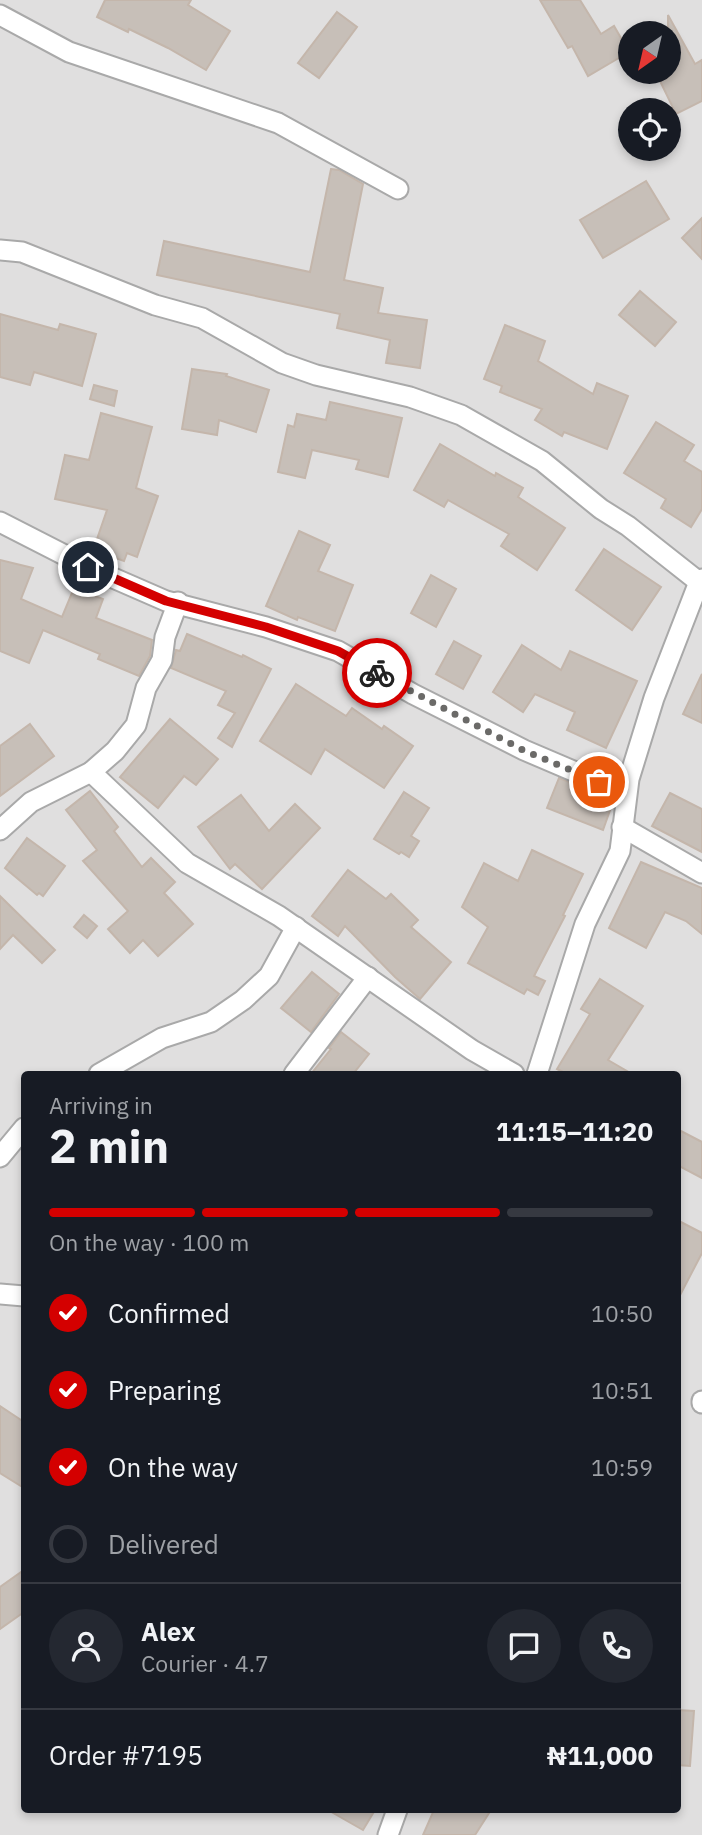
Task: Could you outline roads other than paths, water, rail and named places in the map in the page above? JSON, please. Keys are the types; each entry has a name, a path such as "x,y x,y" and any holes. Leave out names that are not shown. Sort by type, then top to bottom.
{"street":[{"path":"0,15 69,52 278,123 398,189"},
{"path":"0,250 22,253 156,305 202,318 282,363 410,397 461,415 542,461 601,509 700,580 654,698 627,789 620,851 585,924 538,1071"},
{"path":"0,522 88,567 166,601 266,627 338,651 413,694 523,750 599,782 627,789"},
{"path":"0,830 31,802 91,772 115,751 136,724 146,688 162,660 165,637 178,602"},
{"path":"91,772 187,863 296,927 472,1050 509,1071"},
{"path":"622,827 702,873"},
{"path":"104,1071 162,1038 211,1022 243,1000 269,976 296,927"},
{"path":"296,1071 368,977"},
{"path":"0,1157 21,1132"},
{"path":"0,1294 21,1296"},
{"path":"388,1835 396,1813"}]}
